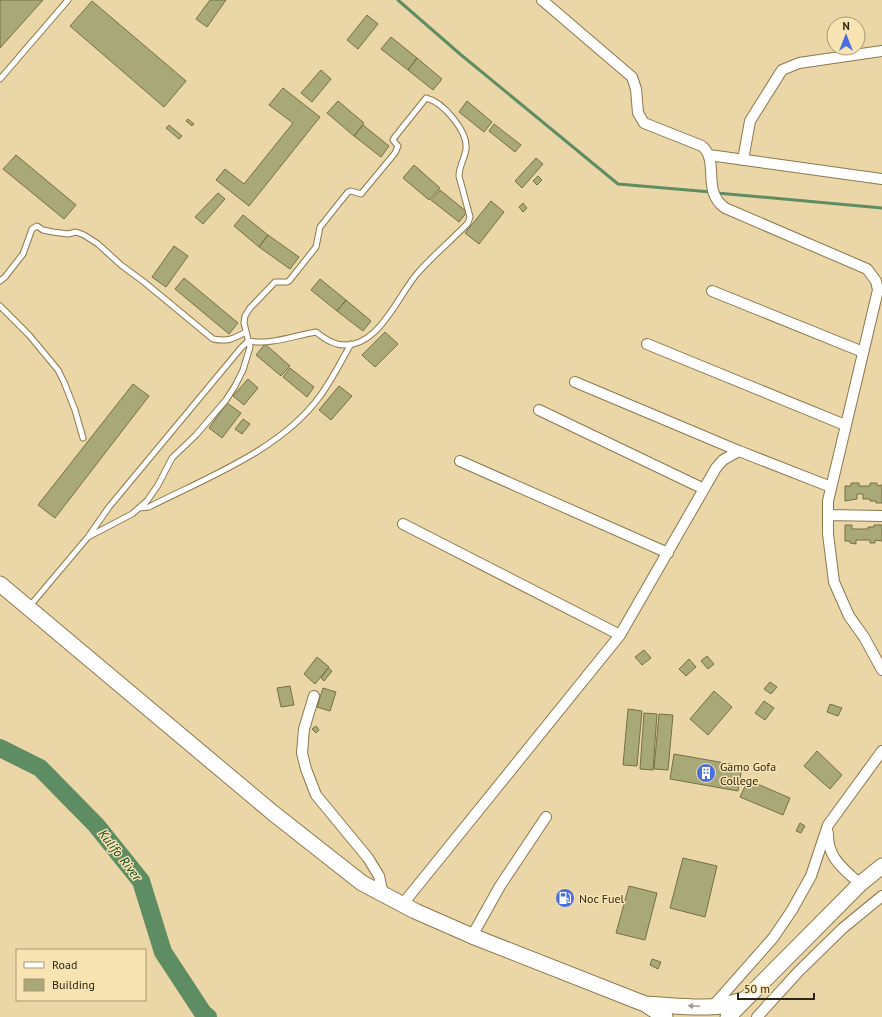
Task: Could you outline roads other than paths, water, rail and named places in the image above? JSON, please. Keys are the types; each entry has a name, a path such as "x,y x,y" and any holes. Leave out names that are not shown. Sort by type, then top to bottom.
{"street":[{"path":"542,0 632,77 636,89 638,113 644,123 702,146 707,150 709,155 711,182 715,199 725,208 866,269 879,282 828,501 828,534 834,582 848,616 864,637 882,670"},
{"path":"743,160 750,121 782,70 798,63 882,51"},
{"path":"709,155 882,179"},
{"path":"712,291 863,352"},
{"path":"647,344 846,425"},
{"path":"575,382 740,452 831,487"},
{"path":"539,410 704,489"},
{"path":"402,905 620,635 716,468 723,460 740,452"},
{"path":"460,461 668,553"},
{"path":"828,515 882,516"},
{"path":"404,524 620,635"},
{"path":"0,584 273,813 362,883 402,905 472,936 645,1004 665,1017"},
{"path":"314,696 304,729 302,753 306,769 316,796 368,858 379,876 383,895"},
{"path":"713,1006 773,938 792,910 811,876 828,825 882,751"},
{"path":"472,936 500,886 546,817"},
{"path":"828,825 828,843 833,855 839,865 860,884"},
{"path":"728,1017 860,884 882,866"},
{"path":"757,1017 799,970 837,933 882,896"},
{"path":"645,1004 698,1007 722,1006 746,999"}],"lane":[{"path":"0,79 68,0"},
{"path":"88,537 132,514 147,501 158,485 172,458 196,435 226,400 243,370 250,347 248,341 244,322 245,316 250,308 275,282 289,281 316,247 320,226 348,192 351,191 361,194 363,192 398,148 393,140 394,138 426,98 431,99 454,118 466,143 466,150 459,169 459,176 470,217 468,223 417,274 378,329 364,341 352,344 338,344 328,340 316,332 294,336 274,342 258,343 248,341"},
{"path":"0,281 5,277 23,254 32,228 37,226 43,230 68,234 76,232 98,244 121,265 213,339 224,341 235,338 246,332"},
{"path":"0,306 29,336 58,370 75,410 83,438"},
{"path":"28,607 88,537 113,502 248,341"},
{"path":"139,508 149,507 221,472 267,445 287,431 320,397 352,344"}],"waterway":[{"path":"398,0 460,54 618,184 711,192"},
{"path":"717,193 882,208"},
{"name":"Kulifo River","path":"0,748 40,768 96,825 141,881 163,952 203,1013 208,1017"}],"place":[{"name":"Gamo Gofa College","path":"706,773"},
{"name":"Noc Fuel","path":"565,898"}]}
